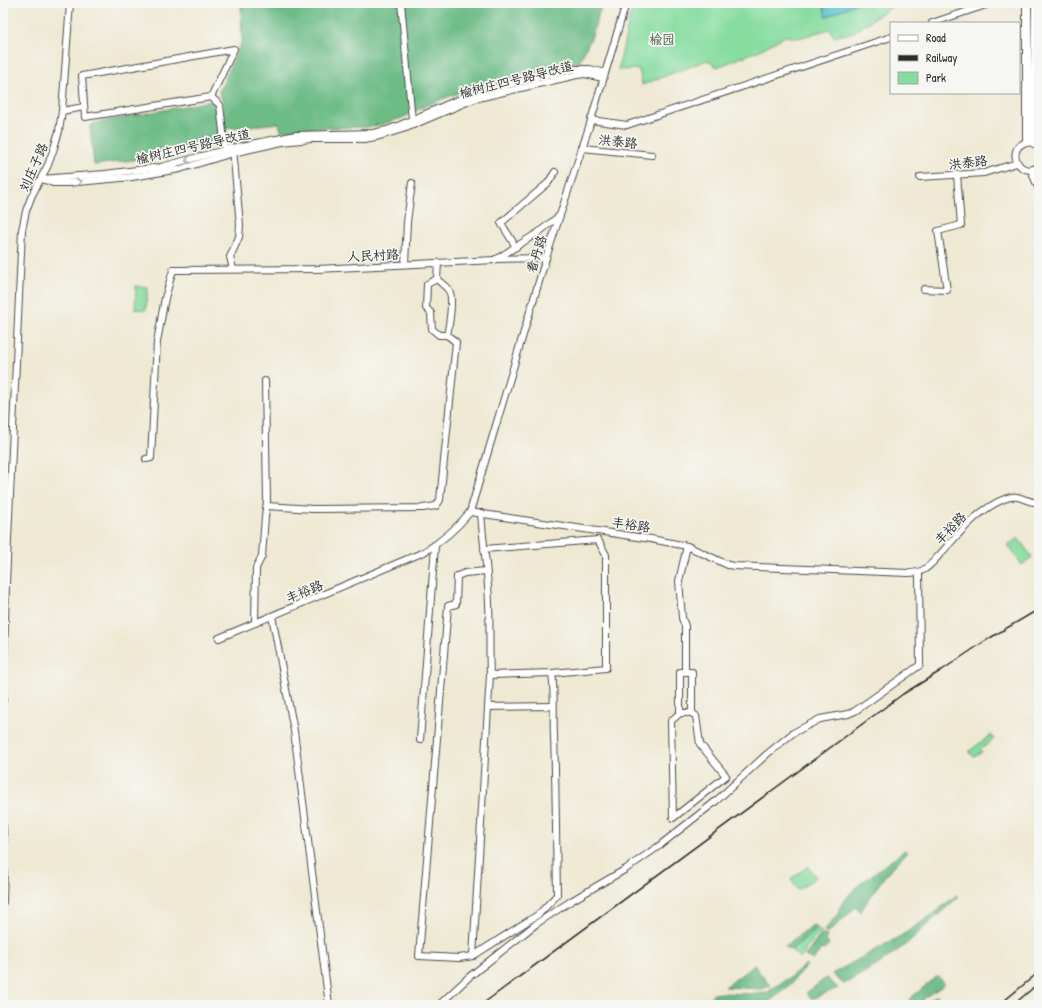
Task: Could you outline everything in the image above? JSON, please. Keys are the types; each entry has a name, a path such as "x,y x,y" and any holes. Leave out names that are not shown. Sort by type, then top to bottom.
{"main road":[{"path":"1027,3 1034,143"},
{"path":"1034,143 1036,3"}],"street":[{"name":"刘庄子路","path":"3,700 7,567 22,230 26,211 54,148 62,110 70,3"},
{"path":"401,3 412,120"},
{"name":"看丹路","path":"470,512 546,258 591,120 626,3"},
{"path":"935,22 992,3"},
{"path":"591,120 628,125 890,37"},
{"path":"234,49 211,97 85,117 82,76 234,49"},
{"name":"榆树庄四号路导改道","path":"41,179 53,183 67,184 132,177 180,169 233,151 296,135 373,132 387,130 455,101 486,90 574,69 590,69 604,75"},
{"name":"榆树庄四号路导改道","path":"41,179 143,170 161,167 226,150 233,151 292,141 380,136 406,128 463,102 481,97 577,75 604,75"},
{"path":"211,97 220,105 226,150"},
{"path":"62,110 84,107"},
{"path":"1034,143 1019,146 1016,154 1017,163 1024,169 1031,170 1039,166"},
{"name":"洪泰路","path":"582,148 652,155"},
{"path":"233,151 240,225 239,237 230,257 233,269"},
{"name":"洪泰路","path":"920,177 984,173 1017,163"},
{"path":"1031,170 1039,190"},
{"path":"516,247 501,223 548,183 555,172"},
{"path":"924,290 948,290 938,231 961,225 957,175"},
{"path":"405,264 407,222 412,183"},
{"name":"人民村路","path":"146,459 151,458 157,342 165,298 173,270 317,269 494,260 539,232 560,215"},
{"path":"494,260 546,258"},
{"path":"438,263 437,279 451,293 450,326 447,335"},
{"path":"267,506 313,509 423,508 436,506 440,500 456,342 447,335 439,335 432,329 431,313 426,308 427,284 437,279"},
{"path":"255,623 256,568 262,556 267,506 265,381"},
{"name":"丰裕路","path":"220,638 412,558 435,546 460,524 470,512 625,534 686,546 728,565 734,566 908,573 919,572 929,566 978,515 997,502 1008,497 1014,497 1024,499 1032,503 1039,502"},
{"path":"474,956 490,675 489,602 481,513"},
{"path":"484,549 598,540 606,555 606,668 552,673 490,675"},
{"path":"420,740 435,546"},
{"path":"686,546 679,581 682,618 685,626 686,672"},
{"path":"486,571 465,573 457,576 456,604 448,606 419,956 459,958 474,956 539,914 557,895 556,757 553,706 554,687 552,673"},
{"path":"439,1005 469,977 536,924 659,846 716,801 767,754 793,733 820,718 848,714 855,711 920,665 919,572"},
{"path":"272,616 294,730 329,1005"},
{"path":"680,713 680,672 692,672 692,713"},
{"path":"488,707 553,706"},
{"path":"680,713 692,713 696,716 700,744 726,776 673,818 671,721 680,713"},
{"path":"3,826 3,902"}],"green space":[{"path":"241,3 602,3 592,36 579,63 501,80 463,91 427,105 402,118 379,125 368,127 317,128 281,131 279,123 225,129 222,99 219,92 242,41"},
{"name":"榆园","path":"633,3 897,3 854,32 834,37 830,29 798,38 785,36 758,51 717,67 707,60 642,85 639,69 618,70"},
{"path":"211,101 217,107 219,146 155,150 149,158 94,165 90,126 95,123"},
{"path":"136,286 148,287 146,310 135,309"},
{"path":"1018,538 1032,557 1022,565 1008,545"},
{"path":"991,735 994,739 980,750 982,752 974,757 969,751"},
{"path":"905,850 907,852 884,877 860,912 856,907 828,933 824,931 837,915 841,905 856,887"},
{"path":"808,866 816,877 798,890 791,879"},
{"path":"957,895 958,897 904,946 876,966 844,984 832,974 904,934"},
{"path":"813,925 817,928 791,950 785,946"},
{"path":"817,928 821,931 807,947 802,957 799,958 791,950"},
{"path":"822,933 827,936 826,940 829,944 824,950 821,949 813,960 805,956"},
{"path":"806,964 807,965 789,986 765,1005 699,1005 714,994 766,993"},
{"path":"754,965 770,986 761,989 725,987"},
{"path":"938,976 944,985 923,999 924,1004 937,996 941,1001 937,1005 904,1005 914,995"},
{"path":"826,978 838,988 811,999 806,993"}],"water":[{"path":"823,3 857,3 826,17"}],"railway":[{"path":"481,1005 903,694 985,641 1039,609"},
{"path":"999,1005 1039,972"},
{"path":"1013,1005 1039,983"}]}
